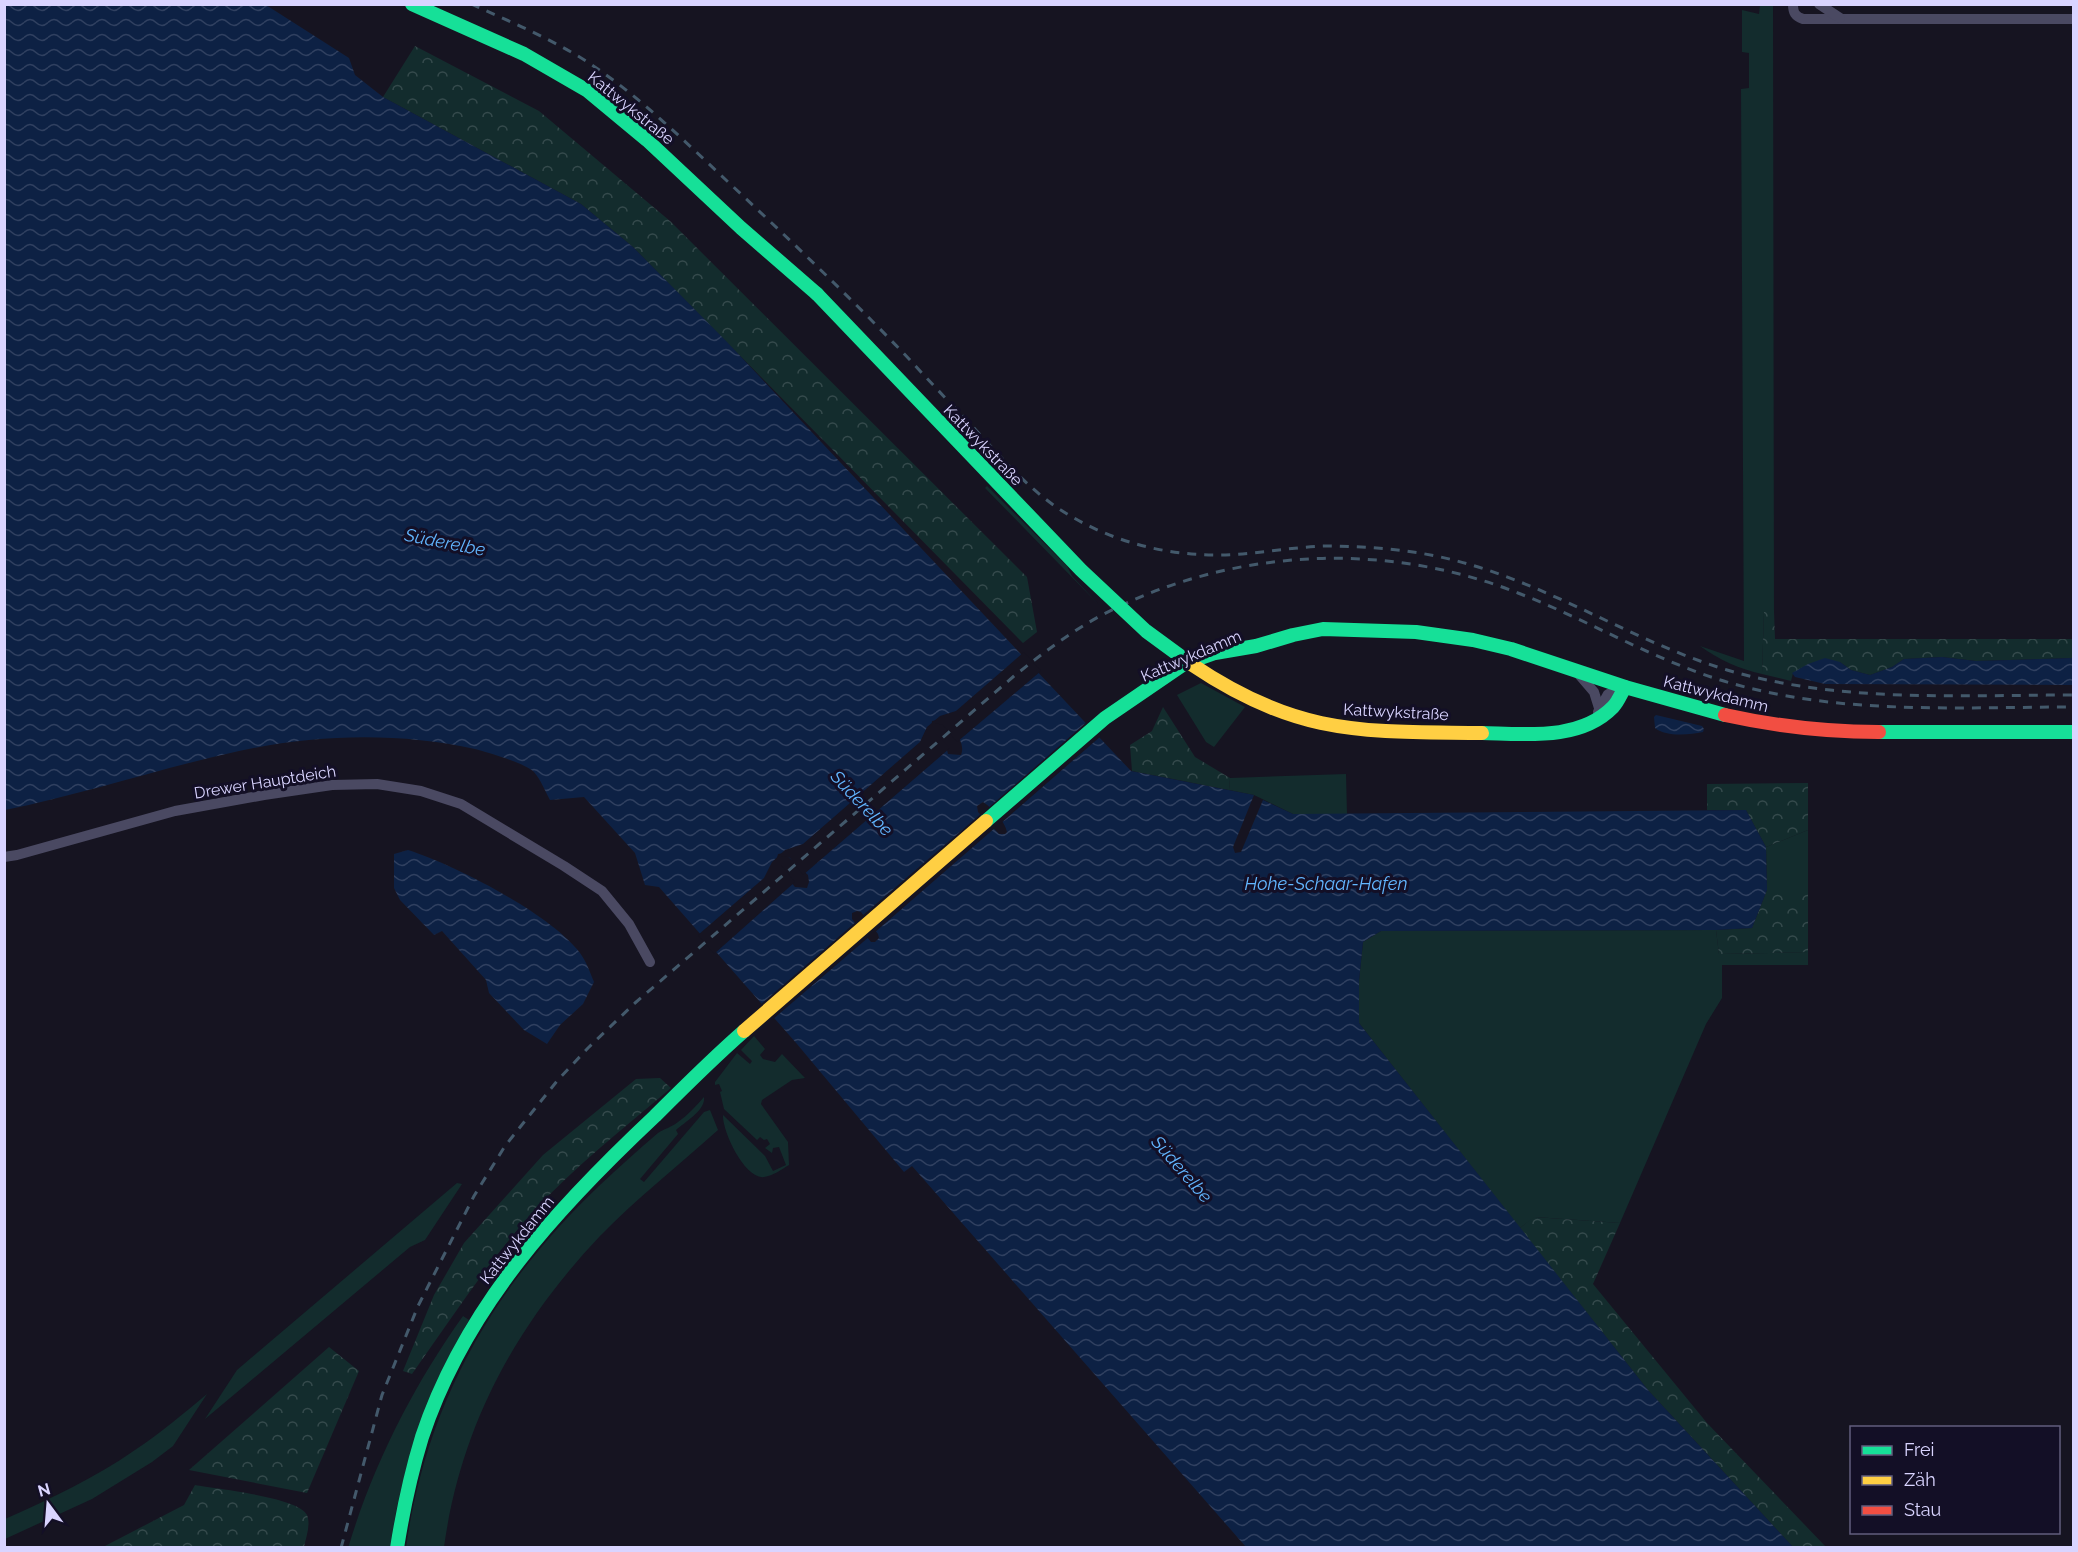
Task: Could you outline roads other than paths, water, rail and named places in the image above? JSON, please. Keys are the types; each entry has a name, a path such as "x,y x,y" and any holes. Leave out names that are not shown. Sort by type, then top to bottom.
{"main road":[{"name":"Kattwykstraße","path":"412,4 476,30 538,61 587,91 640,133 760,245 817,294 1108,596 1162,645 1204,675 1260,704 1319,723 1371,731 1482,733 1569,731 1586,726 1598,714 1606,715 1621,698 1625,687"},
{"name":"Kattwykdamm","path":"397,1548 410,1478 426,1425 459,1350 494,1293 537,1237 615,1153 672,1100 702,1067 1094,728 1138,696 1171,676 1279,640 1293,642 1360,631 1416,632 1473,640 1511,649 1625,687 1738,718 1812,729 1854,732 2073,732"}],"street":[{"path":"1793,4 1797,17 1803,20 2073,19"},
{"path":"1819,4 1843,20"},
{"path":"1574,669 1596,695 1598,714"},
{"name":"Drewer Hauptdeich","path":"4,857 175,811 332,784 377,784 421,792 460,804 564,866 602,891 642,944 650,962"}],"water":[{"path":"5,5 266,5 349,58 355,75 383,97 581,204 633,247 727,342 1131,771 1254,795 1233,847 1235,853 1241,852 1263,800 1293,814 1746,810 1766,847 1767,890 1752,928 1381,931 1363,942 1359,981 1359,1023 1648,1390 1793,1547 1246,1547 912,1166 904,1172 797,1044 659,887 645,885 635,853 584,797 550,800 534,772 515,762 475,749 417,740 327,738 239,751 5,810","holes":["932,721 942,722 956,734 962,744 961,755 948,754 947,750 931,735","983,802 990,808 1001,819 1007,832 999,834 978,812 977,806","784,853 808,875 807,888 795,887 785,876 779,868 778,854","861,912 878,934 879,938 875,942 871,942 852,919 852,913"]},
{"path":"1942,657 1976,661 2073,658 2073,685 1825,684 1795,677 1792,673 1825,658 1840,662 1851,670 1870,675 1892,667 1904,659"},
{"path":"1656,715 1702,726 1704,729 1703,732 1691,734 1665,733 1655,728 1654,717"},
{"path":"408,850 475,878 500,892 547,922 580,953 594,982 583,1004 560,1025 547,1044 524,1030 489,993 486,980 442,931 434,935 400,900 394,888 394,854"}],"railway":[{"path":"471,4 539,35 578,56 637,99 691,147 842,291 1031,486 1070,516 1110,535 1151,548 1194,554 1230,555 1326,546 1381,548 1436,556 1512,579 1653,642 1727,670 1770,681 1812,688 1899,695 2074,695"},
{"path":"341,1548 382,1395 418,1306 474,1196 505,1146 557,1081 635,1003 1014,676 1067,636 1102,615 1151,593 1202,576 1255,565 1308,559 1361,559 1414,565 1467,576 1545,604 1678,665 1734,684 1776,694 1818,701 1903,707 2074,707"}],"water label":[{"name":"Süderelbe","path":"445,542"},
{"name":"Süderelbe","path":"862,803"},
{"name":"Hohe-Schaar-Hafen","path":"1326,883"},
{"name":"Süderelbe","path":"1182,1169"}]}
